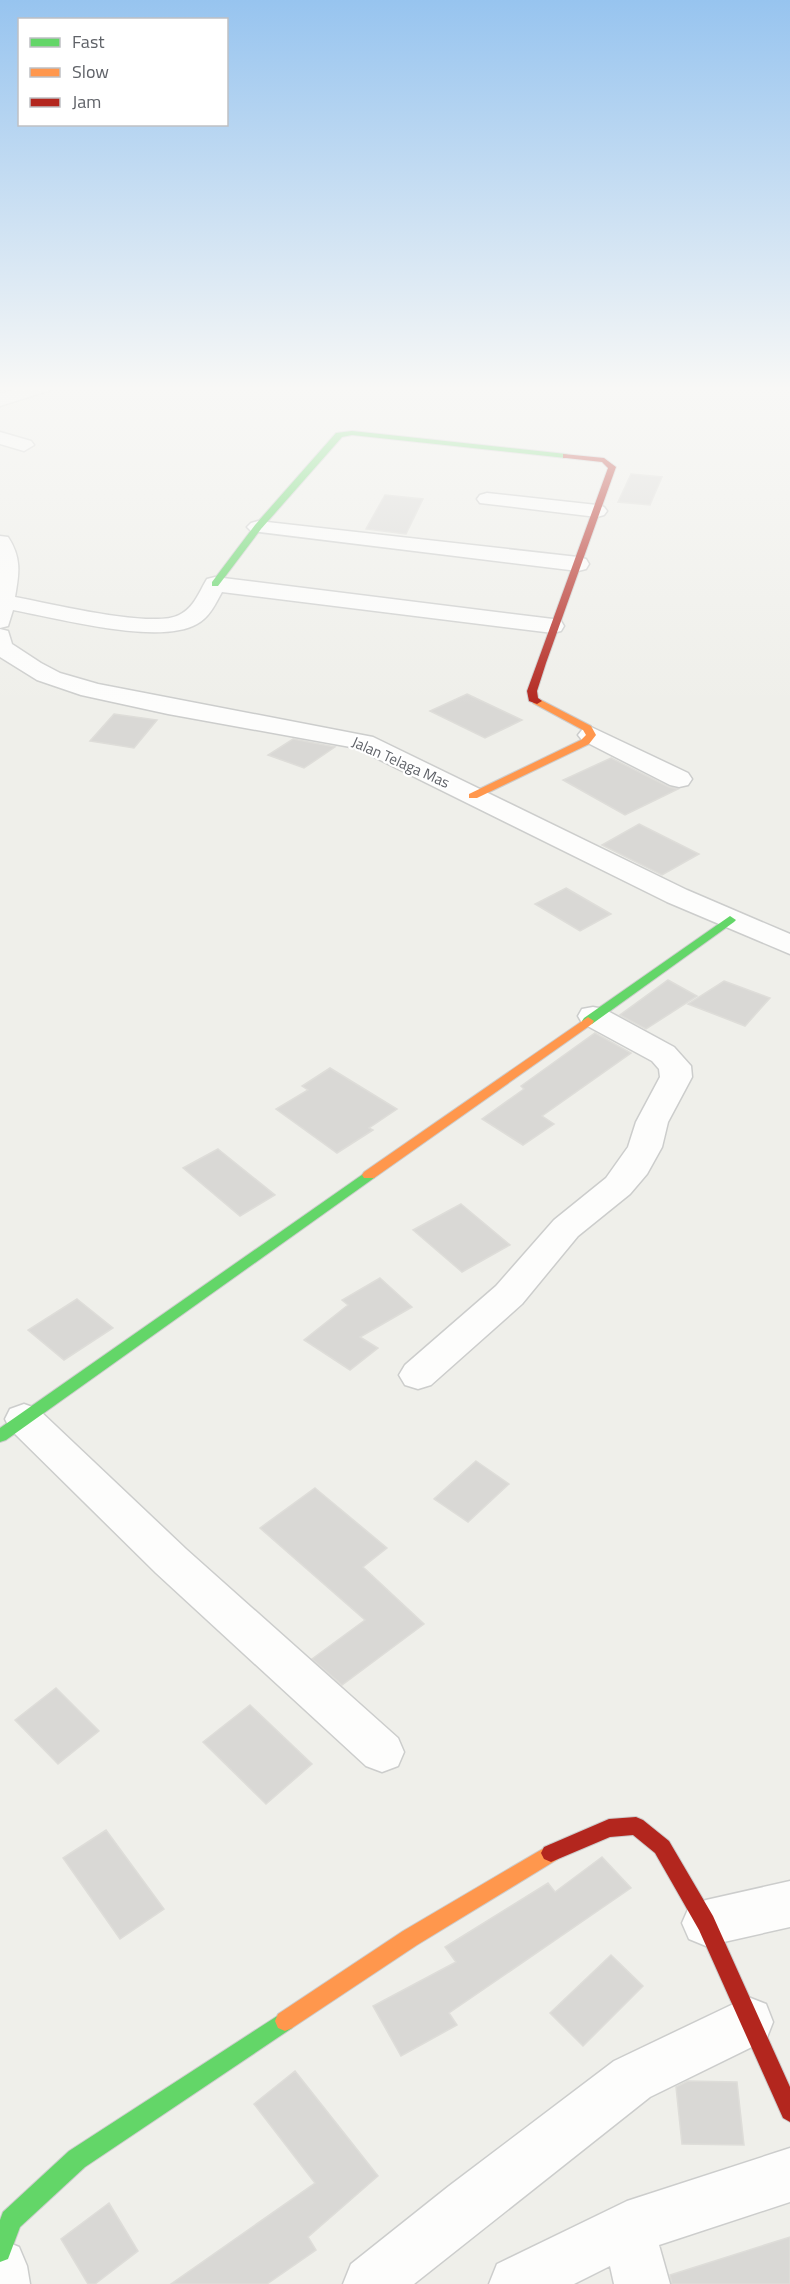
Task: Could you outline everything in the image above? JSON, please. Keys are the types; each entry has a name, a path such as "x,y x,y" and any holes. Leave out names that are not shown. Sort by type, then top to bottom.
{"street":[{"path":"0,542 9,566 2,612 164,626 183,622 200,613 215,584 258,527 290,493"},
{"path":"603,493 593,530 553,626 532,691 533,699 587,728 591,735 679,779"},
{"path":"487,499 597,511"},
{"path":"258,527 578,564"},
{"path":"215,584 553,626"},
{"name":"Jalan Telaga Mas","path":"0,636 1,647 50,677 141,701 322,731 364,742 730,920 790,945"},
{"path":"474,796 585,742 591,735"},
{"path":"382,1752 171,1561 12,1428 730,920"},
{"path":"418,1375 509,1295 566,1228 618,1186 635,1166 645,1147 652,1122 676,1077 675,1066 663,1054 593,1016"},
{"path":"0,2251 11,2220 77,2160 410,1938 552,1852 609,1828 636,1826 662,1847 705,1923 790,2111"},
{"path":"705,1923 790,1904"},
{"path":"371,2284 468,2205 632,2079 748,2022"},
{"path":"517,2284 627,2228 790,2175"},
{"path":"627,2228 642,2284"},
{"path":"0,2266 2,2284"}],"building":[{"path":"622,493 655,493 650,505 618,502"},
{"path":"385,495 423,499 406,534 366,529"},
{"path":"467,694 522,720 485,738 430,711"},
{"path":"114,714 157,720 134,748 90,741"},
{"path":"293,739 335,747 304,768 268,755"},
{"path":"611,758 669,787 678,789 625,815 563,780"},
{"path":"639,824 699,854 662,875 602,845"},
{"path":"566,888 611,914 580,931 535,904"},
{"path":"668,980 697,996 646,1029 620,1015"},
{"path":"724,981 770,998 745,1026 688,1004"},
{"path":"595,1033 631,1053 542,1116 554,1124 523,1145 482,1119 524,1089 521,1086"},
{"path":"330,1068 397,1109 369,1128 373,1130 337,1153 276,1109 308,1090 302,1086"},
{"path":"218,1149 275,1195 240,1216 183,1168"},
{"path":"461,1204 510,1245 462,1272 413,1230"},
{"path":"380,1278 412,1307 360,1337 378,1348 350,1370 304,1340 348,1305 342,1300"},
{"path":"77,1299 113,1328 64,1360 28,1330"},
{"path":"476,1461 509,1484 468,1522 434,1499"},
{"path":"315,1488 387,1548 363,1567 424,1624 342,1685 312,1659 365,1620 260,1528"},
{"path":"56,1688 99,1731 58,1764 15,1720"},
{"path":"250,1705 312,1764 266,1804 203,1742"},
{"path":"106,1830 164,1909 120,1939 63,1858"},
{"path":"602,1857 631,1888 449,2013 457,2025 401,2056 373,2006 456,1962 445,1947 548,1883 555,1892"},
{"path":"611,1955 643,1986 583,2046 550,2013"},
{"path":"295,2071 378,2176 308,2237 316,2250 267,2284 171,2284 315,2183 254,2104"},
{"path":"688,2081 737,2082 744,2145 682,2144 676,2087"},
{"path":"109,2203 138,2251 95,2284 88,2284 61,2239"},
{"path":"790,2237 790,2284 672,2284 670,2275"}],"traffic: fast":[{"path":"215,584 258,527 288,493"},
{"path":"588,1021 730,920"},
{"path":"0,1436 369,1175"},
{"path":"0,2251 11,2220 77,2159 285,2021"}],"traffic: slow":[{"path":"473,796 585,742 591,735 587,728 537,701"},
{"path":"369,1175 588,1021"},
{"path":"285,2021 410,1938 551,1853"}],"traffic: jam":[{"path":"537,701 533,699 532,691 603,493"},
{"path":"551,1853 609,1828 636,1826 662,1847 706,1923 790,2111"}]}
